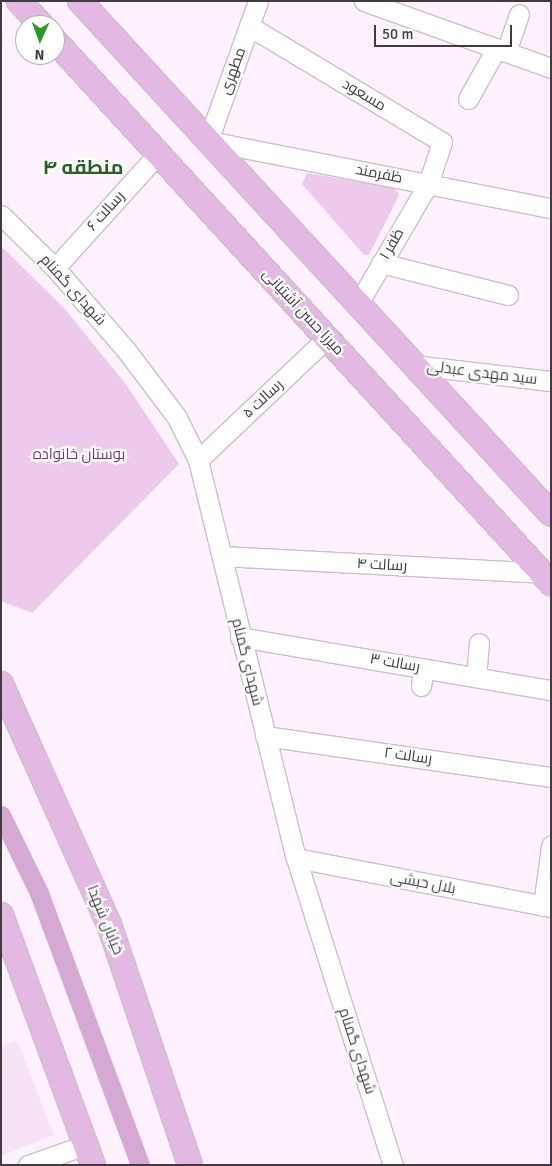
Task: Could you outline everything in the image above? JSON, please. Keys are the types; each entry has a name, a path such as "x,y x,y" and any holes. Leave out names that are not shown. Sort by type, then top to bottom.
{"main road":[{"path":"19,1 32,15"},
{"path":"80,1 551,514"},
{"name":"میرزا حسن آشتیانی","path":"65,52 546,578"},
{"name":"خیابان شهدا","path":"1,684 109,924 190,1165"},
{"path":"1,915 89,1155"}],"street":[{"name":"مطهری","path":"208,141 258,1"},
{"path":"364,1 551,68"},
{"path":"468,98 501,50 519,14"},
{"name":"مسعود","path":"249,26 442,142 428,184"},
{"name":"ظفرمند","path":"208,141 551,208"},
{"name":"رسالت ۶","path":"55,268 158,154"},
{"name":"ظفر ۱","path":"358,304 428,184"},
{"name":"شهدای گمنام","path":"1,214 55,268 176,416 198,460 240,637 296,858 393,1165"},
{"path":"381,263 508,295"},
{"name":"رسالت ۵","path":"198,460 327,338"},
{"name":"سید مهدی عبدلی","path":"414,365 551,381"},
{"name":"رسالت ۴","path":"222,556 546,578"},
{"name":"رسالت ۳","path":"240,637 423,677 476,677 551,690"},
{"path":"476,677 479,643"},
{"name":"رسالت ۲","path":"265,736 551,777"},
{"path":"547,906 551,846"},
{"name":"بلال حبشی","path":"296,858 547,906"},
{"path":"28,1165 89,1155"}],"shaded area":[{"path":"17,1040 54,1135 1,1156 1,1046"}],"green space":[{"path":"307,173 395,188 399,195 369,255 364,255 302,184"},
{"name":"بوستان خانواده","path":"1,246 64,308 125,383 179,464 32,613 1,601"}],"waterway":[{"path":"1,815 39,893 140,1165"}],"district":[{"name":"منطقه ۴","path":"83,167"}]}
